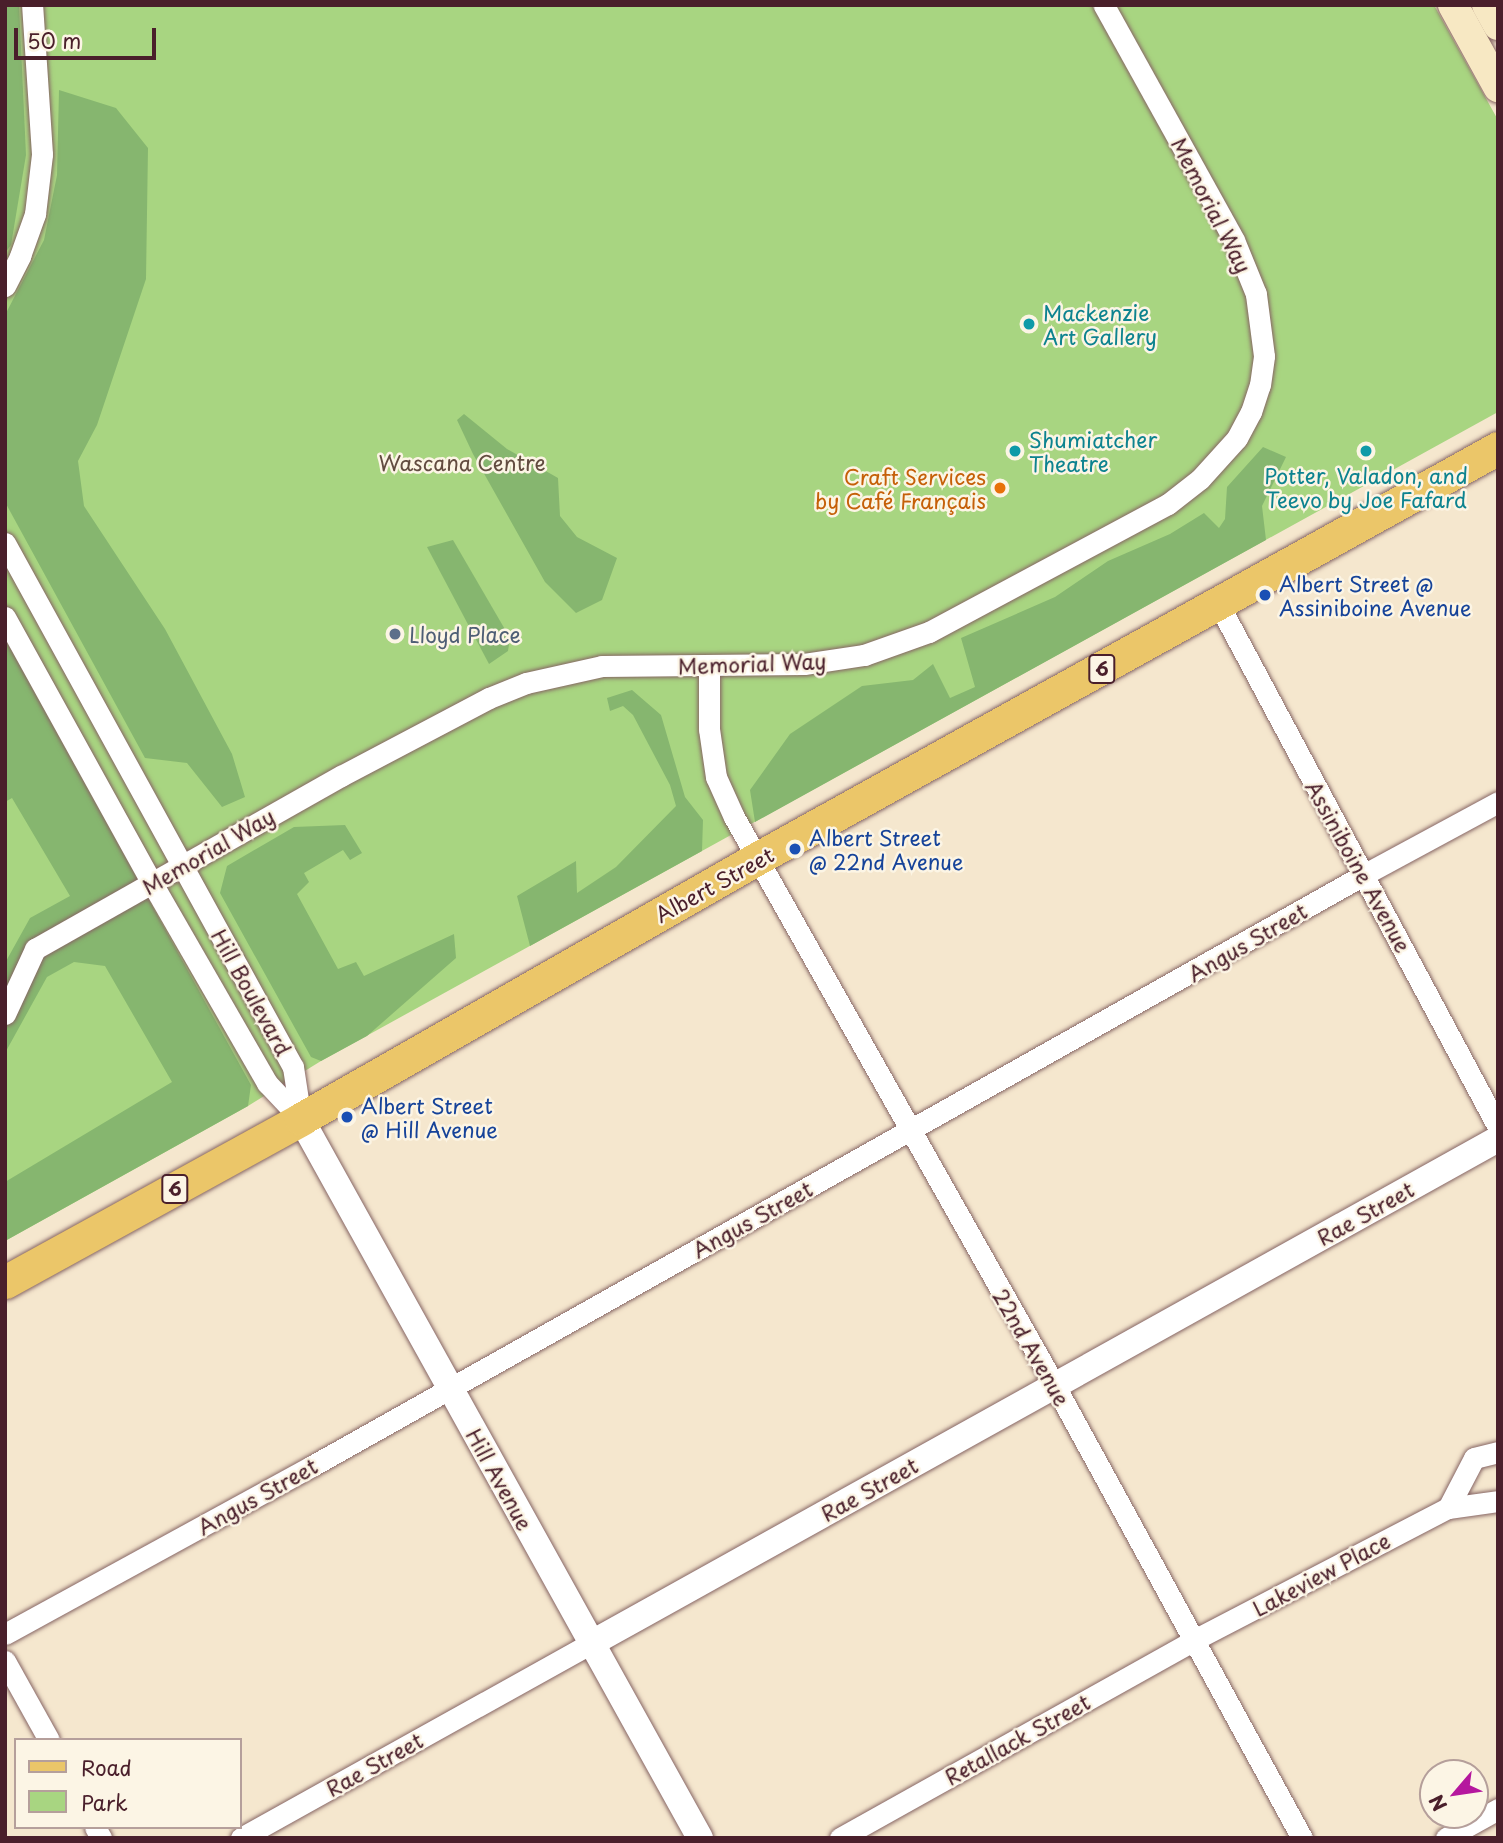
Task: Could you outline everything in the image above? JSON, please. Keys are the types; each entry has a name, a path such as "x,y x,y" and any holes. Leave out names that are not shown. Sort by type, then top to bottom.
{"main road":[{"path":"1453,5 1498,87"},
{"path":"1487,5 1498,25"},
{"name":"Albert Street","path":"5,1282 301,1119 758,858 1219,605 1498,448"}],"street":[{"path":"5,286 20,257 35,214 42,154 32,5"},
{"name":"Memorial Way","path":"5,1014 36,949 417,734 526,683 602,666 709,666 839,660 864,655 929,632 1168,504 1200,479 1237,439 1251,412 1264,355 1256,294 1234,240 1104,5"},
{"name":"Hill Boulevard","path":"5,543 293,1067 301,1119"},
{"name":"Assiniboine Avenue","path":"1219,605 1498,1127"},
{"name":"Hill Boulevard","path":"5,617 152,883 267,1083 301,1119"},
{"name":"22nd Avenue","path":"709,666 709,729 716,777 758,858 1055,1385 1302,1838"},
{"name":"Angus Street","path":"5,1634 912,1131 1365,874 1498,803"},
{"name":"Hill Avenue","path":"301,1119 699,1838"},
{"name":"Rae Street","path":"241,1838 1498,1139"},
{"path":"1448,1508 1474,1458 1498,1452"},
{"name":"Lakeview Place","path":"1194,1640 1448,1508 1498,1501"},
{"name":"Retallack Street","path":"839,1838 1194,1640"},
{"path":"5,1661 48,1738"},
{"path":"1446,1838 1498,1809"}],"green space":[{"name":"Wascana Centre","path":"5,5 1434,5 1498,120 1498,412 321,1061 248,1106 5,1241"},
{"path":"5,5 19,5 26,155 11,245 5,253"},
{"path":"59,90 116,108 148,148 146,279 97,425 78,461 84,506 165,629 232,754 245,797 222,807 187,763 145,758 5,502 5,315 44,240 57,175"},
{"path":"464,414 507,449 558,478 560,516 577,537 617,558 602,600 576,613 545,582 473,454 457,420"},
{"path":"1263,447 1286,457 1262,506 1266,540 755,822 750,790 790,734 862,686 913,680 933,664 950,698 975,687 961,638 1055,597 1108,561 1170,534 1204,513 1219,528 1225,519 1227,487"},
{"path":"453,540 510,638 508,651 489,664 427,547"},
{"path":"6,641 251,1085 248,1106 5,1241 5,1182 172,1082 105,966 74,962 47,977 5,1053 5,963 30,918 70,896 12,798 5,802"},
{"path":"632,690 661,715 685,797 703,820 702,851 530,946 517,896 576,861 577,893 616,867 676,806 670,785 633,715 623,706 610,711 607,698"},
{"path":"345,825 362,853 350,860 343,850 304,873 309,882 297,894 338,969 356,962 364,976 454,934 456,958 367,1036 321,1061 311,1057 220,893 227,866 294,827"}],"place":[{"name":"Mackenzie Art Gallery","path":"1029,324"},
{"name":"Shumiatcher Theatre","path":"1015,451"},
{"name":"Potter, Valadon, and Teevo by Joe Fafard","path":"1366,451"},
{"name":"Craft Services by Café Français","path":"1000,488"},
{"name":"Albert Street @ Assiniboine Avenue","path":"1265,595"},
{"name":"Lloyd Place","path":"395,634"},
{"name":"Albert Street @ 22nd Avenue","path":"795,849"},
{"name":"Albert Street @ Hill Avenue","path":"347,1117"}]}
